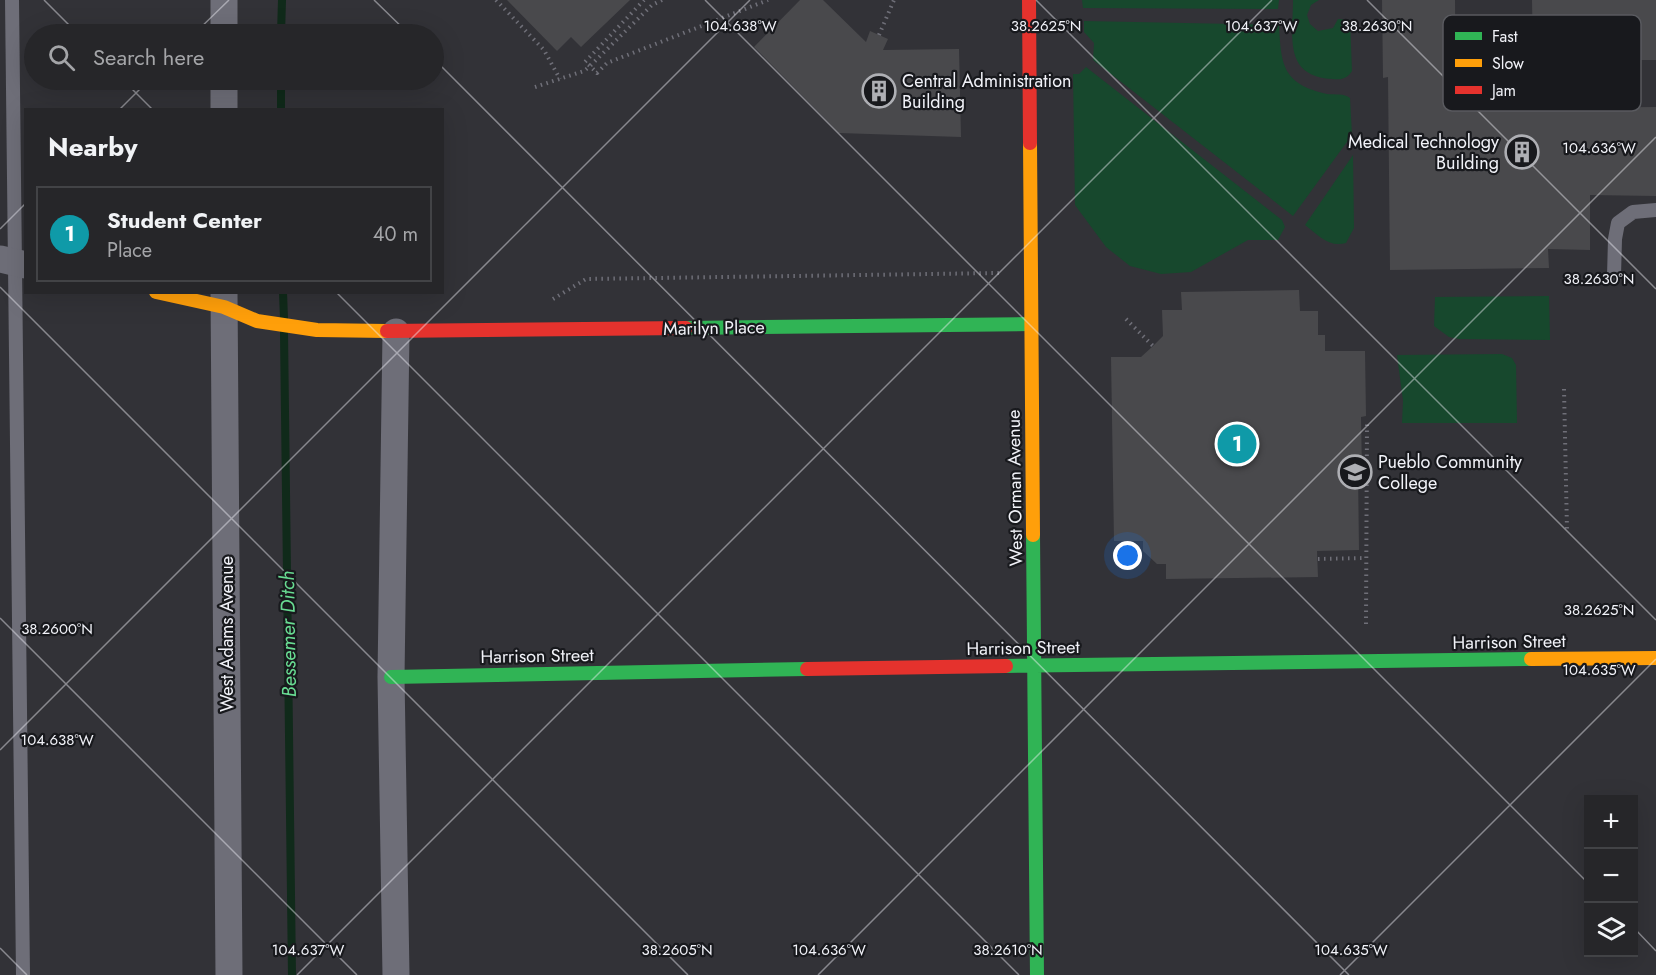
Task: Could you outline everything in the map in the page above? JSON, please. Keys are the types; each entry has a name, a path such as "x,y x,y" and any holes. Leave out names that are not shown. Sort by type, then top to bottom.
{"street":[{"path":"224,0 224,24"},
{"name":"West Orman Avenue","path":"1029,0 1037,975"},
{"path":"224,90 224,108"},
{"path":"173,294 224,300"},
{"name":"Marilyn Place","path":"224,300 257,321 317,330 396,332 1031,324"},
{"name":"West Adams Avenue","path":"224,300 229,975"},
{"path":"396,332 392,677 396,975"},
{"name":"Harrison Street","path":"392,677 1034,665 1656,658"}],"lane":[{"path":"12,0 23,975"},
{"path":"1614,276 1618,223 1633,212 1656,210"}],"path":[{"path":"496,0 544,50 560,79"},
{"path":"644,0 585,62 597,74 607,63 766,0"},
{"path":"535,87 584,71 652,5 662,0"},
{"path":"879,35 894,0"},
{"path":"549,302 586,279 999,273"},
{"path":"1126,319 1153,346"},
{"path":"1564,388 1567,530"},
{"path":"1366,624 1367,420"},
{"path":"1318,559 1366,558"}],"green space":[{"path":"1082,0 1279,0 1278,9 1083,8"},
{"path":"1293,0 1319,0 1311,5 1307,15 1310,24 1318,31 1333,28 1338,19 1350,20 1352,71 1346,77 1335,79 1316,76 1305,71 1298,62 1292,40"},
{"path":"1084,21 1279,25 1283,62 1293,79 1312,90 1345,95 1350,98 1352,135 1293,216 1093,60 1094,43 1084,32"},
{"path":"1086,67 1282,220 1285,227 1278,240 1248,240 1191,272 1161,274 1130,266 1106,247 1075,205 1073,74 1079,74"},
{"path":"1353,155 1354,228 1346,243 1334,244 1324,240 1305,225"},
{"path":"1549,296 1550,340 1459,339 1449,337 1434,326 1435,297"},
{"path":"1502,354 1512,358 1516,365 1517,423 1402,423 1403,401 1397,355"}],"building":[{"path":"507,0 630,0 581,47 571,37 557,51"},
{"name":"Central Administration Building","path":"800,0 823,0 866,42 870,31 888,39 883,50 959,49 961,137 839,133 754,47"},
{"name":"Medical Technology Building","path":"1382,0 1455,0 1455,15 1443,15 1443,111 1641,111 1641,107 1656,107 1656,196 1590,195 1590,250 1548,249 1549,268 1390,270 1388,77 1383,78"},
{"path":"1532,0 1656,0 1656,60 1641,60 1641,15 1532,15"},
{"path":"1299,290 1300,311 1318,311 1318,335 1325,335 1325,351 1365,351 1366,416 1361,417 1362,471 1358,471 1359,550 1317,551 1318,577 1166,579 1166,564 1157,564 1143,551 1143,541 1114,541 1111,357 1141,357 1153,346 1163,336 1162,310 1182,310 1181,292"}],"waterway":[{"name":"Bessemer Ditch","path":"281,24 282,0"},
{"name":"Bessemer Ditch","path":"281,90 281,108"},
{"name":"Bessemer Ditch","path":"283,294 284,319"},
{"name":"Bessemer Ditch","path":"284,332 292,975"}],"traffic: fast":[{"path":"686,328 1031,324"},
{"path":"1033,535 1037,975"},
{"path":"1006,666 1531,659"},
{"path":"391,677 807,669"}],"traffic: slow":[{"path":"1030,143 1033,535"},
{"path":"165,294 224,307 257,321 317,330 387,331"},
{"path":"1531,659 1656,658"}],"traffic: jam":[{"path":"1029,0 1030,143"},
{"path":"387,331 686,328"},
{"path":"807,669 1006,666"}],"place":[{"name":"Central Administration Building","path":"879,91"},
{"name":"Medical Technology Building","path":"1522,152"},
{"name":"Student Center","path":"1237,444"},
{"name":"Pueblo Community College","path":"1355,472"}]}
